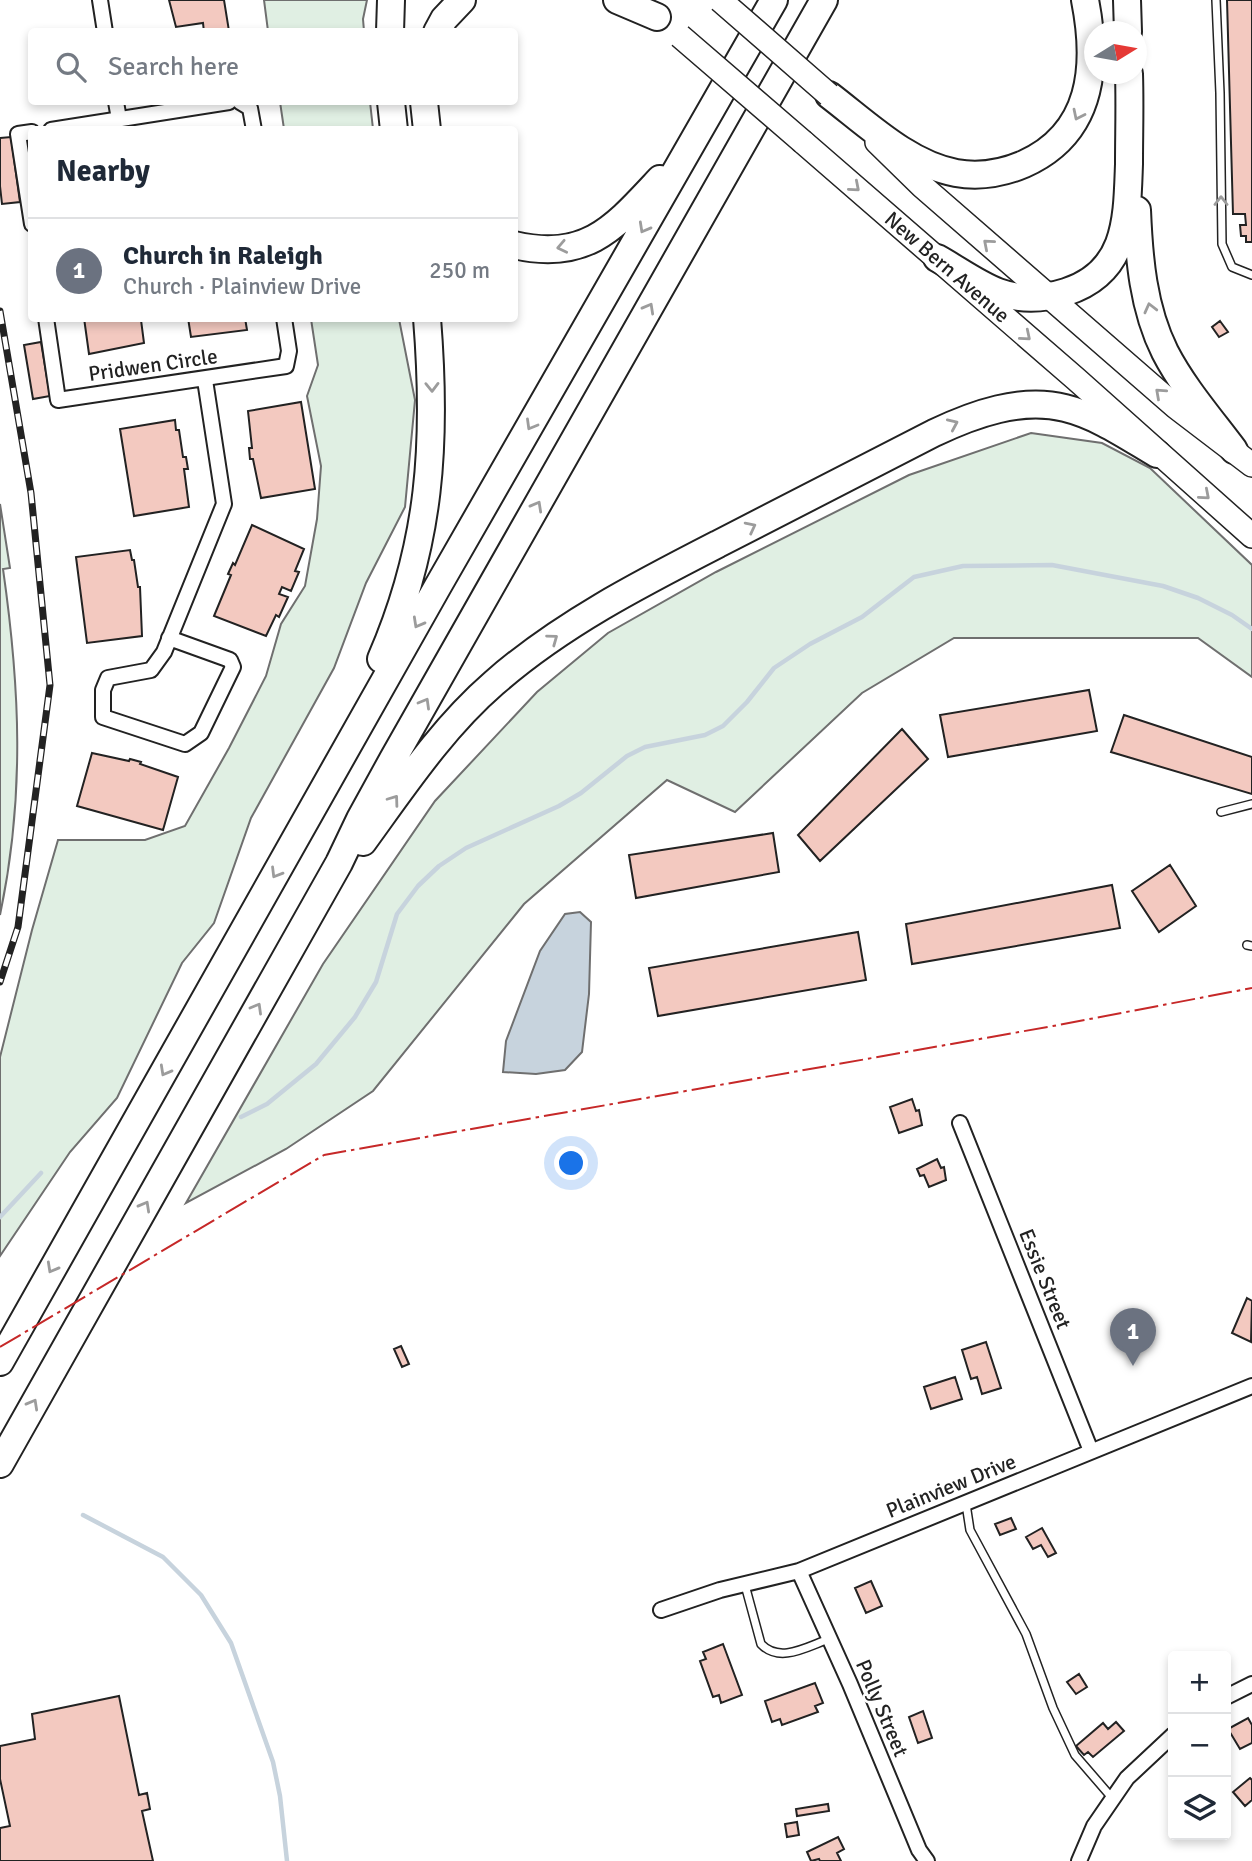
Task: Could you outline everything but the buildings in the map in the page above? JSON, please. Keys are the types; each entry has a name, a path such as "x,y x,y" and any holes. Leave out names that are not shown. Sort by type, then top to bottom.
{"highway":[{"path":"390,28 391,0"},
{"path":"439,28 462,0"},
{"path":"617,0 648,8"},
{"path":"0,1362 774,0"},
{"path":"0,1464 339,863 393,759 818,10 830,0"},
{"path":"830,95 891,142 942,169 974,175 993,174 1015,168 1045,154 1068,133 1085,98 1091,51 1085,0"},
{"path":"1127,0 1128,21"},
{"path":"937,258 996,292 1036,298 1051,297 1073,290 1101,272 1118,247 1127,215 1129,84"},
{"path":"391,105 394,126"},
{"path":"424,105 427,126"},
{"path":"1130,107 1140,265 1152,318 1165,351 1181,379 1243,457"},
{"path":"518,246 548,250 599,236 631,211 690,147"},
{"path":"310,813 377,669 408,589 423,519 432,446 432,378 427,322"},
{"path":"310,914 412,775 464,711 494,682 565,629 640,584 934,433 964,419 991,411 1016,406 1046,405 1066,408 1110,427 1157,454"}],"main road":[{"path":"720,0 830,95 922,186 1176,407 1243,457"},
{"name":"New Bern Avenue","path":"648,8 1076,379 1252,536"}],"street":[{"path":"100,0 104,28"},
{"path":"117,105 119,119"},
{"path":"76,126 210,105"},
{"path":"245,105 250,108 253,126"},
{"path":"28,133 18,134 28,199"},
{"name":"Pridwen Circle","path":"47,322 58,400 286,366 289,351 285,322"},
{"path":"169,638 230,660 233,667 201,733 185,744 103,717 103,690 108,678 151,670 164,652 169,638 224,504 205,380"},
{"name":"Essie Street","path":"960,1122 1091,1451"},
{"name":"Plainview Drive","path":"661,1611 720,1590 799,1571 1252,1386"},
{"name":"Polly Street","path":"799,1571 919,1850 927,1861"},
{"path":"1231,1694 1252,1684"},
{"path":"1079,1861 1094,1826 1127,1778 1168,1740"}],"lane":[{"path":"1216,0 1222,244 1232,267 1252,275"},
{"path":"1221,812 1252,804"},
{"path":"965,1503 970,1530 1026,1634 1053,1708 1075,1755 1113,1799"},
{"path":"744,1584 761,1644 768,1651 788,1653 830,1639"}],"green space":[{"path":"264,0 367,0 364,28 268,28"},
{"path":"280,105 370,105 373,126 284,126"},
{"path":"311,322 400,322 415,400 405,507 366,583 334,668 251,818 214,923 182,963 117,1098 70,1152 0,1256 0,1057 58,840 145,840 185,826 229,748 266,676 281,624 305,586 317,519 321,466 307,396 318,365"},
{"path":"1031,433 1102,443 1150,468 1252,565 1252,677 1198,638 954,638 862,693 735,812 667,780 524,904 373,1091 286,1149 186,1203 323,964 435,801 537,692 608,633 716,572 909,475"},
{"path":"0,504 10,568 3,569 13,657 17,742 13,827 0,915"}],"shaded area":[{"path":"580,912 591,922 589,994 582,1052 565,1070 536,1074 503,1072 506,1041 540,951 565,914"}],"waterway":[{"path":"241,1117 267,1104 316,1064 355,1017 376,982 397,914 418,886 439,866 466,848 559,806 581,793 627,756 645,747 705,735 723,726 747,702 774,668 810,644 862,617 914,577 963,566 1052,565 1163,586 1198,598 1232,615 1252,629"},
{"path":"0,1217 41,1173"},
{"path":"83,1515 163,1557 201,1595 231,1643 273,1762 280,1796 287,1861"}],"railway":[{"path":"0,311 31,493 50,685 18,927 0,982"}],"power":[{"path":"0,1347 324,1155 1053,1026 1252,988"}],"place":[{"name":"Church in Raleigh","path":"1133,1366"}]}
